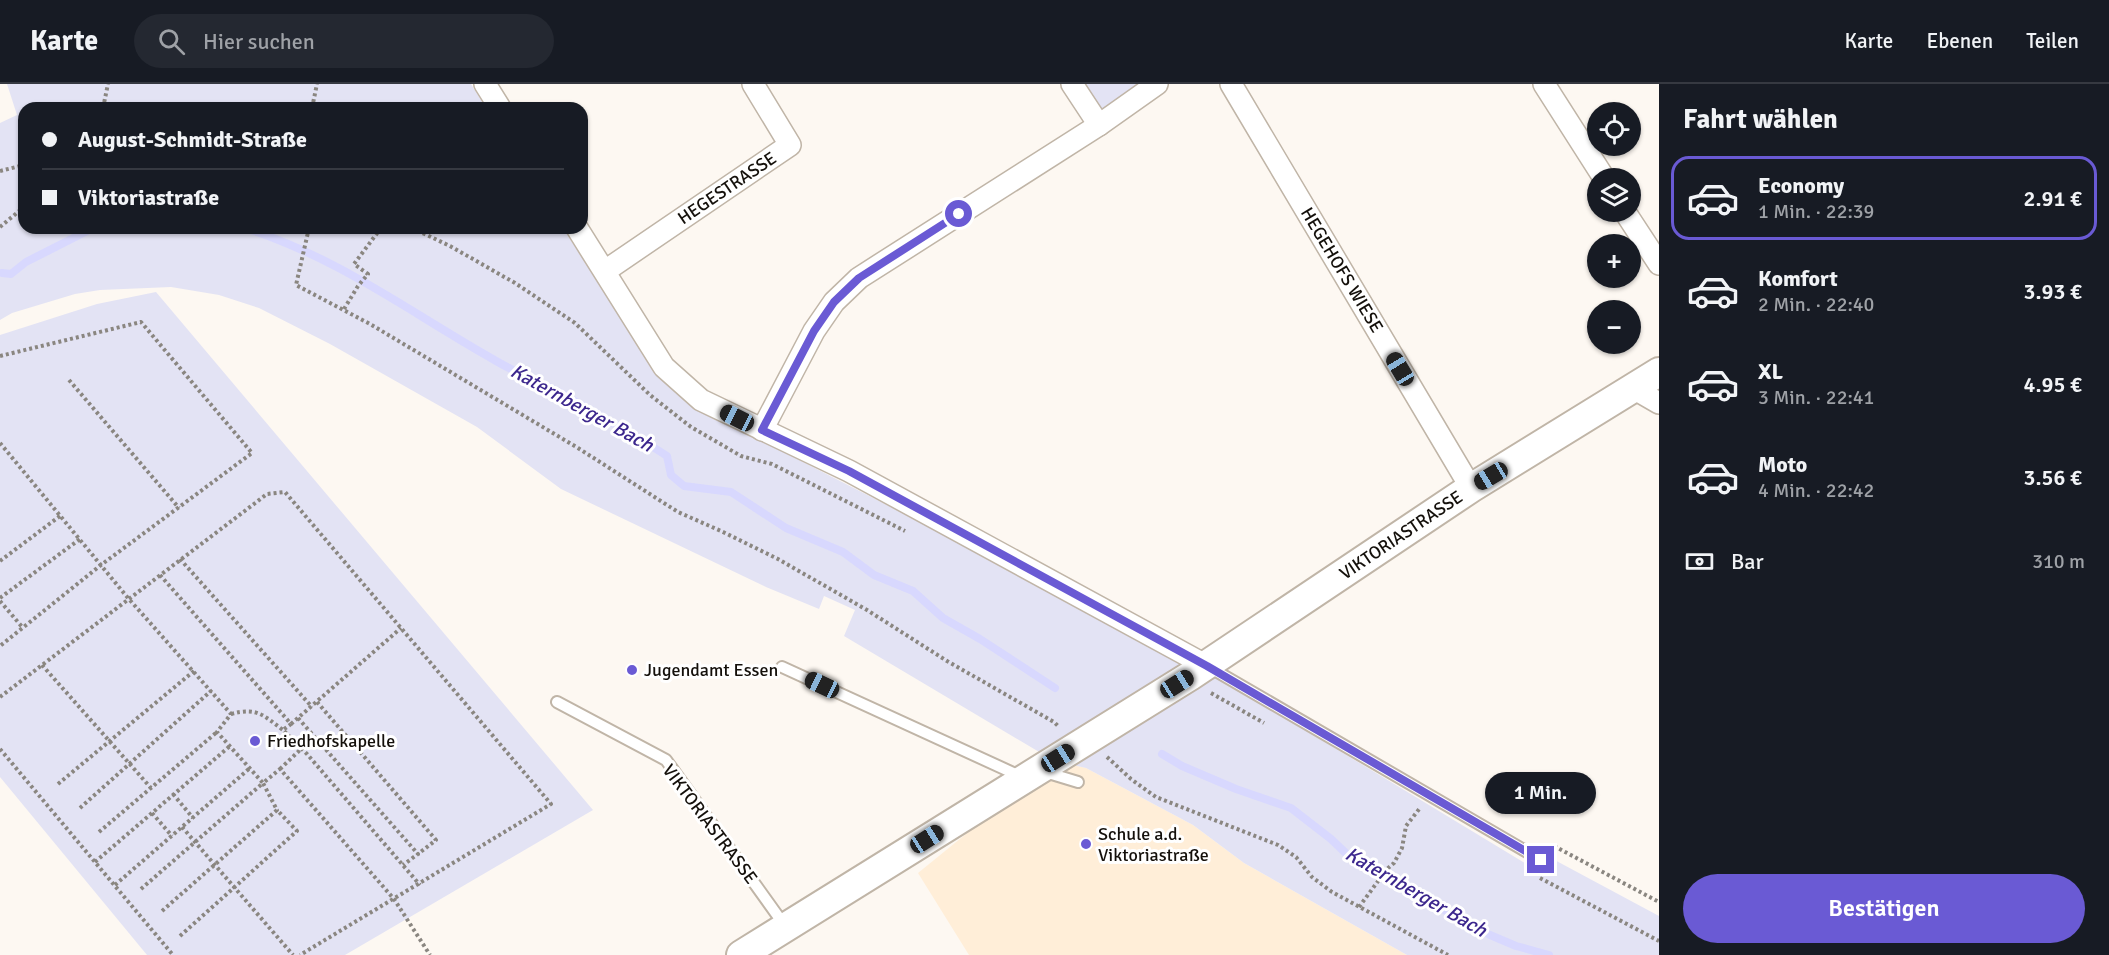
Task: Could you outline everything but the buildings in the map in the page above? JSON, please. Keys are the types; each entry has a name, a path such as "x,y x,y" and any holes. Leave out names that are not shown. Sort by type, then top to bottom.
{"street":[{"path":"485,84 496,102"},
{"name":"HEGESTRASSE","path":"605,271 790,145 753,84"},
{"path":"1072,84 1099,125"},
{"path":"762,430 814,331 834,302 859,278 1099,125 1157,84"},
{"name":"HEGEHOFS WIESE","path":"1231,84 1471,488"},
{"path":"1544,84 1598,168"},
{"path":"1632,222 1659,264"},
{"path":"581,234 664,367 701,400 849,471 1207,666"},
{"name":"VIKTORIASTRASSE","path":"741,955 1207,666 1471,488 1659,372"},
{"path":"1633,388 1659,404"}],"lane":[{"path":"1207,666 1541,860"},
{"path":"782,667 1032,774 1078,782"},
{"name":"VIKTORIASTRASSE","path":"557,702 666,760 785,927"}],"path":[{"path":"104,102 108,84"},
{"path":"313,102 317,84"},
{"path":"0,171 18,166"},
{"path":"0,227 18,212"},
{"path":"308,234 296,285 344,309 578,448 678,512 778,559 867,610 947,661 1054,722"},
{"path":"344,309 368,274 354,264 376,234"},
{"path":"0,356 141,322 252,453 101,565 0,646"},
{"path":"69,380 179,508"},
{"path":"0,443 128,598 231,714"},
{"path":"0,697 267,494 285,492 551,804 420,885 300,955"},
{"path":"0,561 60,516"},
{"path":"23,628 0,600 80,539"},
{"path":"180,560 312,707"},
{"path":"160,575 291,724"},
{"path":"283,730 401,628"},
{"path":"42,664 150,788"},
{"path":"58,784 194,671"},
{"path":"80,808 211,691"},
{"path":"317,702 436,840 403,865"},
{"path":"99,832 217,732 231,714 246,710 258,712 283,730 302,749 420,885"},
{"path":"298,718 418,854"},
{"path":"180,936 297,831 277,810 263,783 217,732"},
{"path":"95,862 230,746"},
{"path":"0,749 173,955"},
{"path":"141,888 302,749"},
{"path":"1106,756 1131,779 1156,797 1278,845 1296,857 1312,877 1332,892 1448,955"},
{"path":"115,885 250,768"},
{"path":"280,769 394,899 430,955"},
{"path":"173,795 193,818"},
{"path":"1359,907 1394,863 1402,848 1406,826 1428,795"},
{"path":"162,911 277,810"},
{"path":"152,813 172,836"},
{"path":"182,827 293,955"},
{"path":"1550,843 1659,902"},
{"path":"1534,874 1659,941"}],"shaded area":[{"path":"7,84 471,84 482,102 18,102 18,234 567,234 652,367 686,402 1203,667 1051,759 844,636 855,610 824,596 819,609 766,587 561,489 477,427 330,344 259,308 219,295 171,287 100,290 75,294 12,313 0,320 0,123 17,115"},
{"path":"1081,84 1151,84 1101,117"},
{"path":"156,292 593,810 345,955 147,955 0,777 0,335 97,304"},
{"path":"1206,670 1528,865 1536,850 1659,916 1659,955 1407,955 1244,863 1193,825 1086,768 1056,761"},
{"name":"Schule a.d. Viktoriastraße","path":"1056,761 1086,768 1193,825 1244,863 1407,955 969,955 918,873"}],"waterway":[{"name":"Katernberger Bach","path":"2,273 11,274 26,262 81,234"},
{"name":"Katernberger Bach","path":"262,234 341,269 499,363 557,391 627,431 667,456 671,475 684,486 731,492 786,528 843,552 874,575 913,591 943,618 980,639 1055,688"},
{"name":"Katernberger Bach","path":"1162,754 1182,766 1236,789 1291,808 1331,839 1354,861 1490,935 1516,946 1549,955"}],"place":[{"name":"Jugendamt Essen","path":"632,670"},
{"name":"Friedhofskapelle","path":"255,741"},
{"name":"Schule a.d. Viktoriastraße","path":"1086,844"}],"route":[{"path":"959,214 859,278 834,302 814,331 762,430 849,471 1207,666 1541,860"}]}
